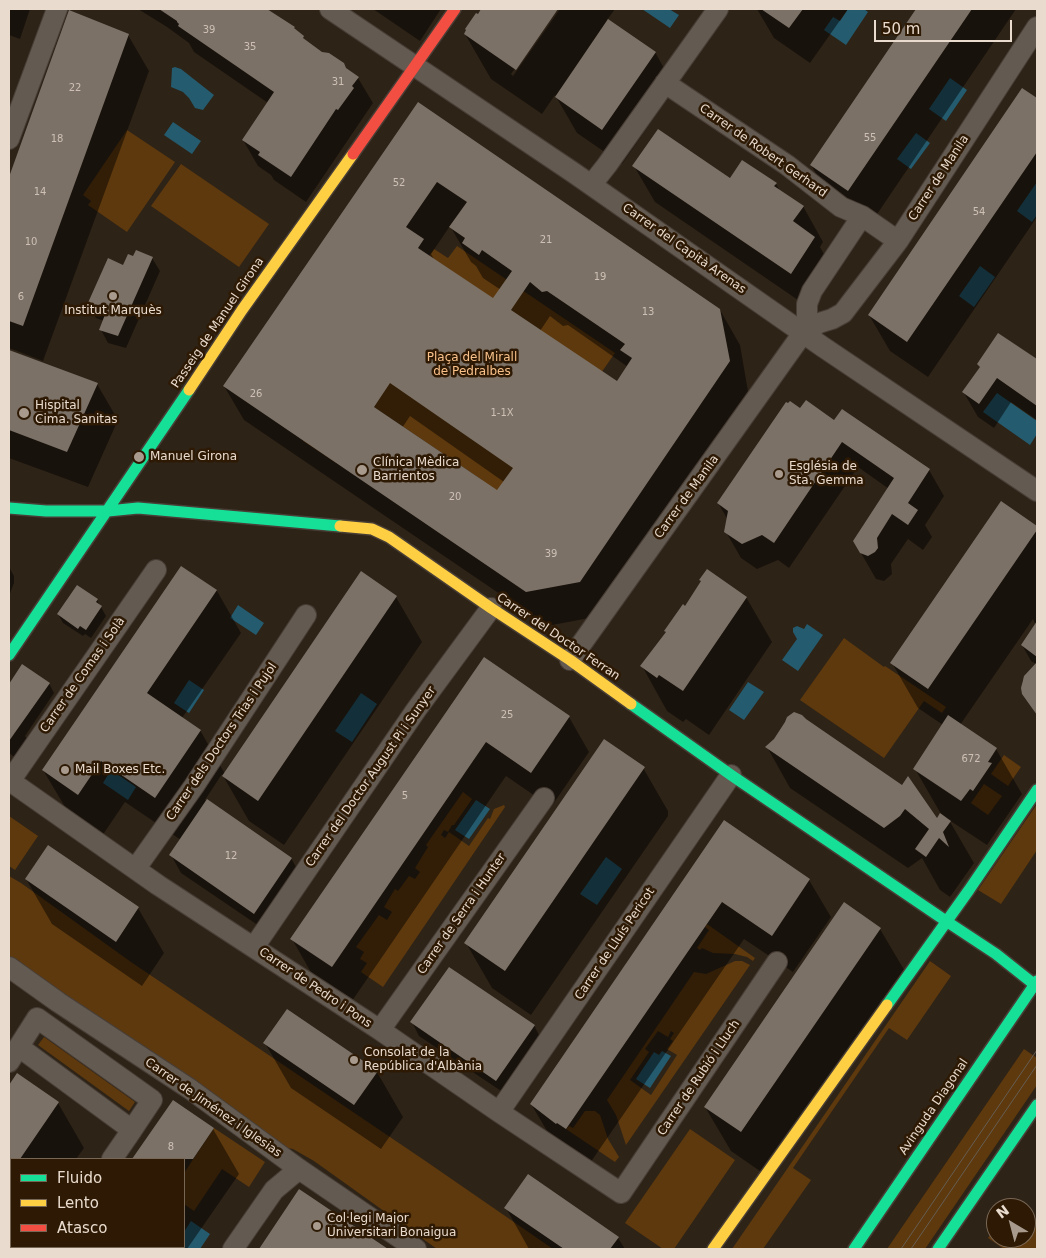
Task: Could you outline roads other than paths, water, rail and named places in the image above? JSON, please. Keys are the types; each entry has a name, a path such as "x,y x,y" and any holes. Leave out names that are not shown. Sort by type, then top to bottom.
{"street":[{"path":"9,139 57,9"},
{"name":"Carrer del Capità Arenas","path":"330,9 592,184 803,333 1037,491"},
{"name":"Passeig de Manuel Girona","path":"9,655 242,310 455,9"},
{"path":"592,184 718,9"},
{"name":"Carrer de Manila","path":"803,333 819,323 832,319 842,313 898,241 1037,27"},
{"name":"Carrer de Robert Gerhard","path":"664,83 787,165 841,207 862,216 898,241"},
{"name":"Carrer de Manila","path":"570,660 803,333 807,321 807,304 812,291 862,216"},
{"name":"Carrer del Doctor Ferran","path":"9,508 46,511 108,511 138,508 372,529 389,537 570,660 731,775 1036,983"},
{"name":"Carrer de Comas i Solà","path":"10,781 156,570"},
{"name":"Carrer del Doctor August Pi i Sunyer","path":"254,947 416,710 491,608"},
{"name":"Carrer dels Doctors Trias i Pujol","path":"136,868 194,786 306,615"},
{"name":"Carrer de Lluís Pericot","path":"499,1112 731,775"},
{"name":"Carrer de Pedro i Pons","path":"10,781 158,885 380,1030 621,1193"},
{"path":"713,1249 969,890 1037,790"},
{"name":"Carrer de Serra i Hunter","path":"380,1030 544,798"},
{"name":"Carrer de Rubió i Lluch","path":"621,1193 777,962"},
{"name":"Carrer de Jiménez i Iglesias","path":"9,968 190,1089 298,1169 416,1249"},
{"name":"Avinguda Diagonal","path":"854,1249 1036,983"},
{"path":"113,1158 132,1130 152,1100 38,1018 14,1054 132,1130"},
{"path":"938,1249 1037,1105"},
{"path":"233,1249 274,1190 298,1169"}],"water":[{"path":"642,9 669,9 679,15 670,28"},
{"path":"848,9 864,9 868,12 846,45 824,30 833,17 840,21"},
{"path":"172,68 181,69 214,95 203,110 195,108 183,92 171,87"},
{"path":"950,78 967,90 946,121 929,109"},
{"path":"173,122 201,141 192,154 164,135"},
{"path":"916,133 930,143 911,169 897,159"},
{"path":"1037,182 1037,215 1032,222 1017,211"},
{"path":"980,266 995,277 974,307 959,296"},
{"path":"997,393 1037,421 1037,434 1030,445 983,412"},
{"path":"238,605 264,623 256,635 230,618"},
{"path":"807,624 823,635 798,671 782,660 797,639 793,628 797,626 804,629"},
{"path":"189,680 204,690 189,713 174,703"},
{"path":"748,682 764,692 744,720 729,710"},
{"path":"361,693 377,704 352,742 335,731"},
{"path":"111,770 136,787 128,800 103,783"},
{"path":"476,800 490,809 469,839 455,830"},
{"path":"606,857 622,869 597,905 580,894"},
{"path":"662,1051 671,1056 650,1088 636,1079 654,1052 659,1055"},
{"path":"191,1221 210,1234 200,1249 172,1249 185,1248 185,1230"}],"tram line":[{"path":"901,1249 1037,1050"},
{"path":"911,1249 1037,1065"}],"place":[{"name":"Institut Marquès","path":"113,296"},
{"name":"Hispital Cima. Sanitas","path":"24,413"},
{"name":"Manuel Girona","path":"139,457"},
{"name":"Clínica Mèdica Barrientos","path":"362,470"},
{"name":"Església de Sta. Gemma","path":"779,474"},
{"name":"Mail Boxes Etc.","path":"65,770"},
{"name":"Consolat de la República d'Albània","path":"354,1060"},
{"name":"Col·legi Major Universitari Bonaigua","path":"317,1226"}],"park label":[{"name":"Plaça del Mirall de Pedralbes","path":"472,365"}]}
